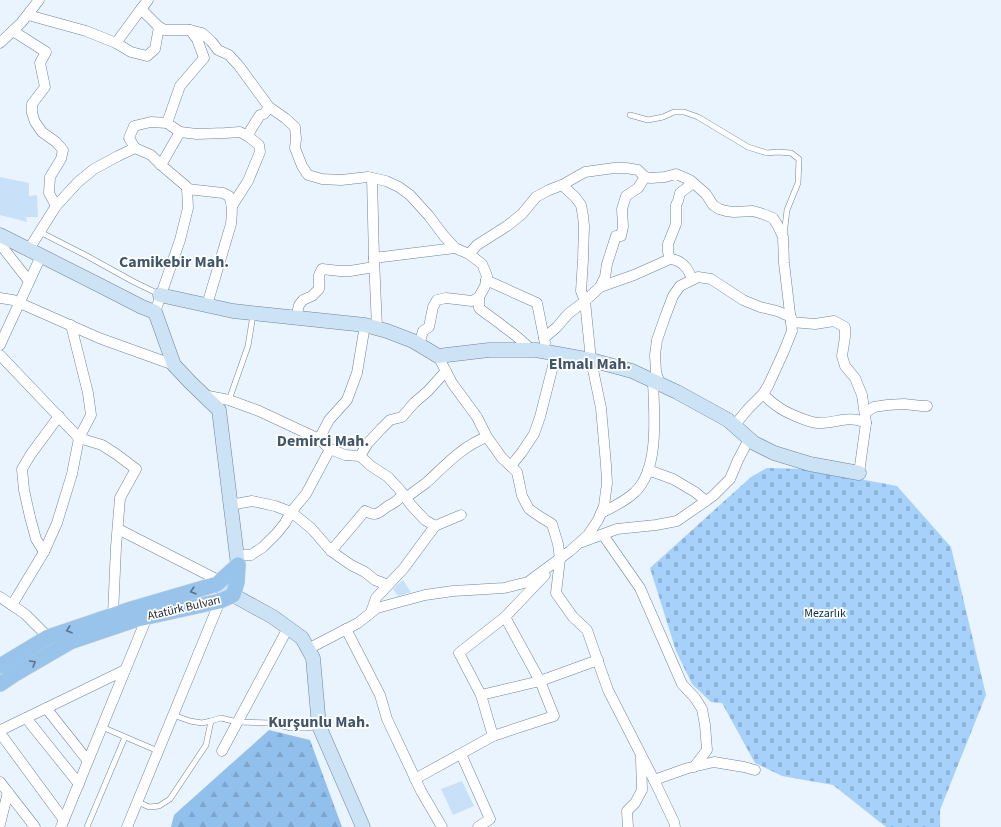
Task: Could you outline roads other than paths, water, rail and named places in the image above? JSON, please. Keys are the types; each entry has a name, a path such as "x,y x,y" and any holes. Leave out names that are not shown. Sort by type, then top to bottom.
{"main road":[{"name":"Atatürk Bulvarı","path":"0,684 70,642 138,619 146,611 218,582 237,560"},
{"name":"Atatürk Bulvarı","path":"0,666 48,637 113,615 227,598 237,582 237,560"}],"street":[{"path":"0,43 8,32 21,23 40,0"},
{"path":"116,43 148,0"},
{"path":"141,9 158,27 165,30 190,30 202,33 211,40 218,50 229,55 239,66 269,107 295,127 295,148 302,166 308,174 322,179 341,180 372,178 386,181 399,187 410,196 429,216 455,248 469,254 482,264 487,276 485,286 479,297 479,308 504,326 531,350"},
{"path":"28,15 86,31 116,43 131,52 146,56 155,49 158,27"},
{"path":"167,123 180,86 204,58 197,39 190,30"},
{"path":"8,32 46,52 40,62 45,87 32,104 32,113 35,122 42,132 56,142 63,150 61,159 50,177 49,193 56,206"},
{"path":"249,137 250,131 260,115 264,114 269,107"},
{"path":"232,206 248,181 260,152 259,145 240,132 197,134 180,132 167,123 151,122 134,126 129,138 135,148 151,155 187,187 188,208 180,240 155,312 174,365 219,410 237,560 251,555 263,547 281,528 291,512 306,494 330,449"},
{"path":"162,165 180,132"},
{"path":"29,249 56,206 78,182 94,169 135,148"},
{"path":"469,254 477,245 507,226 522,214 536,197 586,172 614,168 638,170 645,177 651,178 676,174 690,180 706,194 713,205 719,209 734,212 753,211 773,218 784,237 784,264 792,331 771,381 763,394 748,409 735,427"},
{"path":"511,466 534,434 540,417 549,348 557,327 568,314 585,301 600,286 605,278 607,264 616,236 621,236 623,227 622,209 626,196 638,188 645,177"},
{"path":"319,439 329,420 346,400 357,373 371,327 374,263 372,178"},
{"path":"670,259 668,244 676,224 676,205 680,193 693,183"},
{"path":"308,649 358,622 377,608 425,595 453,591 504,588 528,582 588,535 598,520 604,506 607,483 601,408 591,360 585,301 581,291 584,260 584,226 581,205 576,197 562,185"},
{"path":"187,189 229,196 232,206 231,224 207,306"},
{"path":"0,234 122,297 155,312"},
{"path":"0,244 29,281"},
{"path":"296,318 299,305 303,300 312,296 319,289 319,275 322,268 350,272 374,263 455,248"},
{"path":"0,345 41,256"},
{"path":"600,286 634,275 670,259 677,260 688,269 692,280"},
{"path":"438,356 488,350 531,350 549,348 632,371 656,383 677,392 728,420 754,443 774,453 810,464 859,473 865,418 862,395 855,378 845,366 842,356 844,328 834,321 815,324 791,319 777,311 760,307 743,300 712,279 698,277 680,286 664,317 657,340 655,355 656,372 656,383 655,439 646,478 636,491 625,500 601,513"},
{"path":"486,280 537,303 549,348"},
{"path":"160,295 233,311 371,327 406,338 438,356 487,437 502,458 517,472 522,496 529,509 552,524 558,544 560,558 556,593 573,617 587,630 608,690 654,780 675,827"},
{"path":"419,345 423,331 429,327 433,308 437,300 446,298 472,301 479,297"},
{"path":"0,298 13,300 99,338 174,365"},
{"path":"12,605 44,552 57,523 72,474 79,438 91,415 88,393 71,325"},
{"path":"0,355 79,438 102,445 136,469 120,498 113,615"},
{"path":"360,456 368,443 390,420 402,417 446,371"},
{"path":"763,394 777,406 799,417 816,423 832,422 850,418 865,418 874,408 887,405 904,404 927,406"},
{"path":"203,395 229,400 259,411 319,439 330,449 345,455 360,456 371,466 388,477 425,520 436,526"},
{"path":"44,552 36,539 30,517 24,490 22,469 30,454 59,416"},
{"path":"331,551 365,511 372,514 380,513 425,483 464,449 478,440 487,437"},
{"path":"578,543 617,530 677,521 713,496 730,479 749,439"},
{"path":"648,470 674,479 706,501"},
{"path":"230,505 252,501 275,506 291,512 311,528 331,551 375,580 388,585"},
{"path":"371,612 376,598 404,568 436,526 461,515"},
{"path":"118,529 218,582 227,598 273,617 302,638 313,658 319,726 363,827"},
{"path":"603,534 640,588 682,684 695,698 702,709 707,750 694,767"},
{"path":"493,736 481,695 458,653 504,617 536,586 560,558"},
{"path":"0,597 25,614 48,637"},
{"path":"127,827 173,715 227,598"},
{"path":"63,823 125,670 146,611"},
{"path":"415,779 493,736 554,716 540,681 504,617"},
{"path":"222,751 288,628"},
{"path":"346,629 380,695 387,719 420,792 442,827"},
{"path":"481,695 540,681 598,660"},
{"path":"63,823 0,733 26,718 125,670"},
{"path":"46,708 88,761"},
{"path":"26,718 79,784"},
{"path":"460,754 490,819 478,827"},
{"path":"628,827 627,811 635,803 642,790 641,754"},
{"path":"654,780 688,768 714,762 756,770"},
{"path":"0,782 35,827"},
{"path":"0,824 8,792"}],"lane":[{"path":"630,115 648,120 663,117 674,112 684,112 698,117 748,147 767,153 791,153 799,159 798,183 787,210 784,237"},
{"path":"40,232 160,295"},
{"path":"229,400 248,346 253,314"},
{"path":"173,715 190,721 202,723 221,718 237,722 271,723 291,728 319,726"},
{"path":"138,802 149,807 159,806 170,799 206,745 211,721"},
{"path":"102,727 158,751"},
{"path":"88,827 125,737"}],"district":[{"name":"Camikebir Mah.","path":"174,262"},
{"name":"Elmalı Mah.","path":"590,364"},
{"name":"Demirci Mah.","path":"323,441"},
{"name":"Kurşunlu Mah.","path":"319,722"}],"park label":[{"name":"Mezarlık","path":"825,613"}]}
